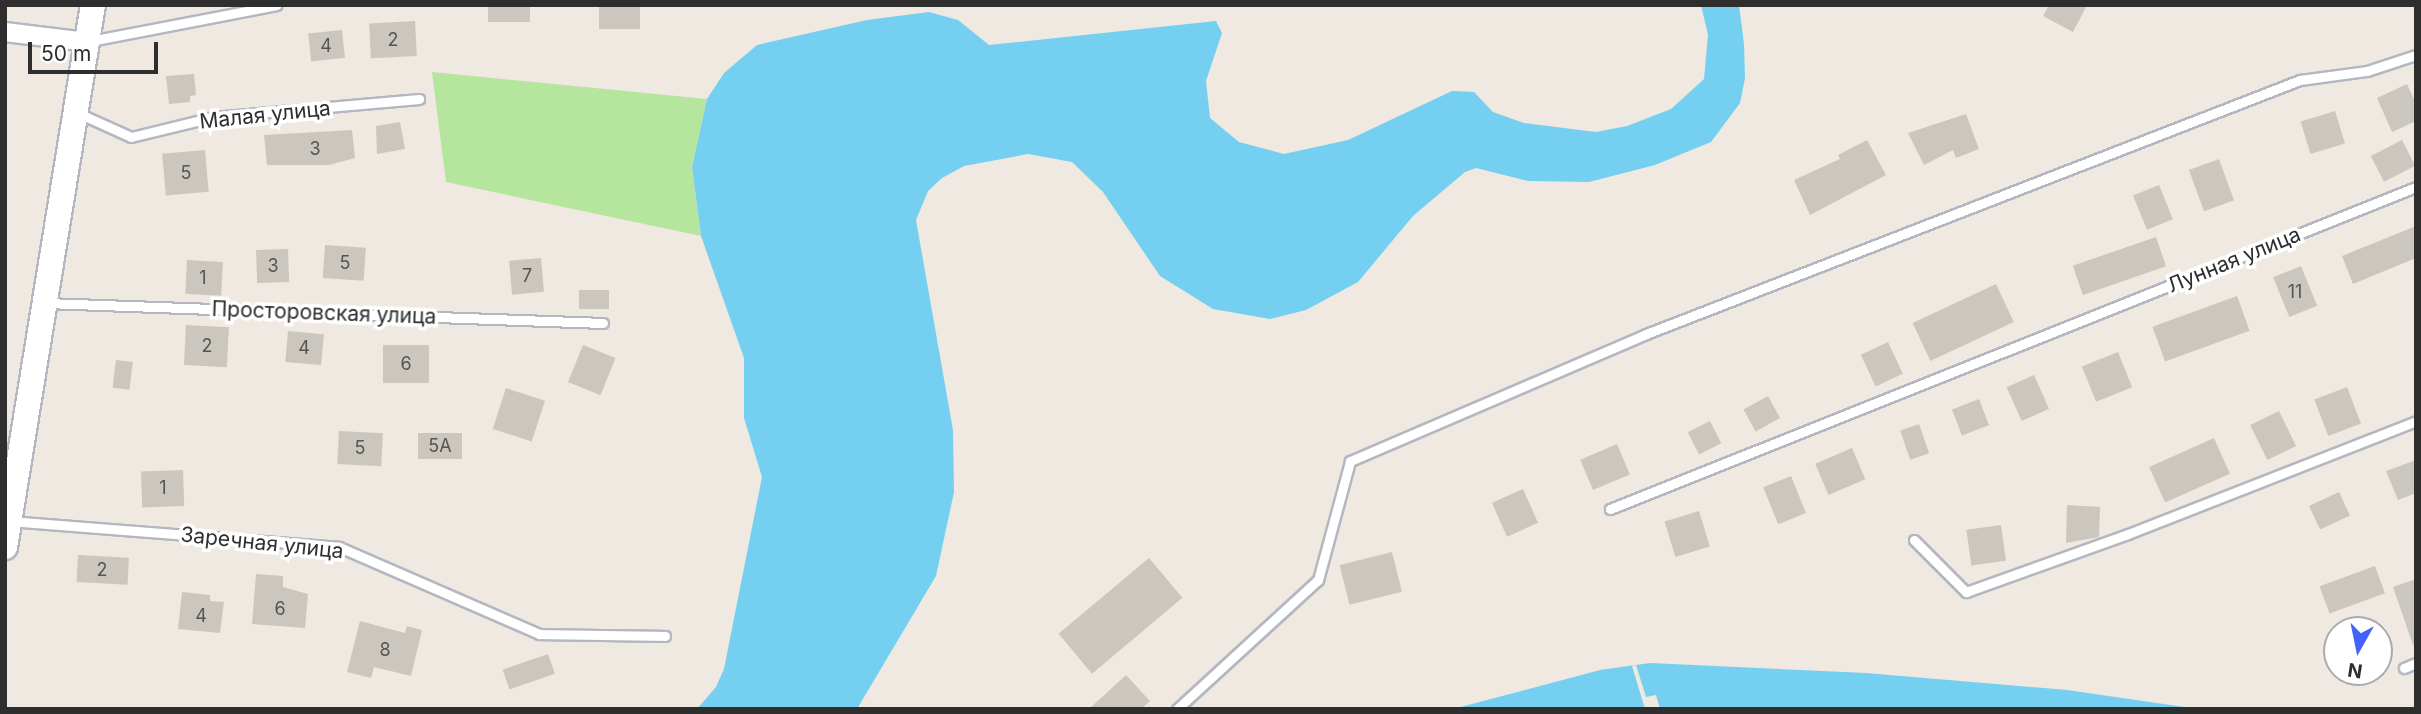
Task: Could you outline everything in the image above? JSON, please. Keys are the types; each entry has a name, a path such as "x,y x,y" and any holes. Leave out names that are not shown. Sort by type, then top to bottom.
{"main road":[{"path":"5,547 93,5"}],"street":[{"path":"5,32 88,42"}],"lane":[{"path":"88,42 277,5"},
{"path":"1177,709 1318,580 1350,461 1646,334 2300,80 2367,71 2416,55"},
{"name":"Малая улица","path":"76,112 131,137 213,117 419,99"},
{"name":"Лунная улица","path":"1610,509 2416,187"},
{"name":"Просторовская улица","path":"45,303 603,323"},
{"path":"1914,540 1966,592 2128,534 2416,421"},
{"name":"Заречная улица","path":"10,521 339,547 539,634 665,635"},
{"path":"2404,668 2416,663"}],"green space":[{"path":"432,72 707,99 692,167 701,236 446,182"}],"water":[{"path":"1701,5 1739,5 1744,44 1745,78 1740,103 1711,142 1655,165 1589,182 1528,181 1476,168 1465,172 1413,216 1358,282 1306,310 1270,319 1213,309 1160,276 1103,192 1072,162 1028,154 964,166 942,178 928,191 916,220 953,430 954,492 936,576 857,709 697,709 716,687 724,669 762,477 744,418 744,358 701,236 692,167 707,99 724,73 757,45 867,20 929,12 958,20 989,45 1216,21 1222,33 1206,81 1210,118 1239,142 1284,154 1348,140 1452,91 1474,92 1493,112 1524,123 1596,132 1627,126 1671,109 1704,79 1708,35"},
{"path":"1650,663 1866,673 2067,690 2198,709 1453,709 1600,670"}],"pier":[{"path":"1636,665 1646,697 1656,695 1660,709 1645,709 1632,666"}],"building":[{"path":"488,5 530,5 530,22 488,22"},
{"path":"599,5 640,5 640,29 599,29"},
{"path":"2049,5 2087,5 2073,32 2043,16"},
{"path":"415,21 417,56 371,58 369,23"},
{"path":"342,30 345,58 311,61 308,34"},
{"path":"194,74 196,95 190,96 190,102 169,104 166,76"},
{"path":"2407,84 2416,104 2416,121 2392,132 2377,98"},
{"path":"2335,111 2345,144 2311,154 2301,122"},
{"path":"1966,114 1979,149 1956,158 1953,150 1924,165 1908,133"},
{"path":"400,122 405,149 377,154 376,126"},
{"path":"352,130 355,158 329,165 267,165 264,135"},
{"path":"1867,140 1886,175 1810,215 1794,180 1840,159 1838,155"},
{"path":"2402,140 2415,166 2384,182 2371,156"},
{"path":"205,150 209,192 166,196 162,154"},
{"path":"2219,159 2234,200 2204,211 2189,170"},
{"path":"2159,185 2173,219 2147,230 2133,195"},
{"path":"2416,226 2416,258 2353,284 2342,256"},
{"path":"2156,237 2166,266 2083,295 2073,266"},
{"path":"325,245 366,248 364,281 323,278"},
{"path":"288,249 289,282 257,283 256,250"},
{"path":"541,258 544,292 512,295 509,261"},
{"path":"187,260 223,262 221,296 185,294"},
{"path":"2301,266 2317,306 2289,317 2273,277"},
{"path":"1996,284 2014,322 1930,361 1913,323"},
{"path":"579,290 609,290 609,309 579,309"},
{"path":"2237,296 2250,331 2165,362 2152,327"},
{"path":"186,325 229,327 227,367 184,365"},
{"path":"288,331 324,334 321,365 285,362"},
{"path":"1888,342 1903,374 1876,386 1861,355"},
{"path":"383,345 429,345 429,383 383,383"},
{"path":"583,345 615,358 600,395 568,382"},
{"path":"2118,352 2132,387 2096,402 2082,367"},
{"path":"116,360 133,362 129,390 113,388"},
{"path":"2034,375 2049,409 2022,421 2007,387"},
{"path":"2347,387 2361,423 2328,436 2314,400"},
{"path":"506,388 545,401 532,442 493,429"},
{"path":"1768,396 1780,418 1756,431 1744,410"},
{"path":"1979,399 1989,425 1962,436 1952,409"},
{"path":"2279,411 2296,446 2267,460 2250,425"},
{"path":"1710,421 1721,443 1699,455 1688,432"},
{"path":"1919,424 1929,453 1910,460 1900,431"},
{"path":"339,431 383,433 381,466 337,464"},
{"path":"418,433 462,433 462,459 418,459"},
{"path":"2214,438 2230,474 2165,503 2149,467"},
{"path":"1617,444 1630,474 1593,490 1580,460"},
{"path":"1852,448 1865,479 1828,495 1815,464"},
{"path":"2416,460 2416,493 2398,500 2386,471"},
{"path":"183,470 184,506 142,507 141,471"},
{"path":"1791,476 1806,513 1778,524 1763,487"},
{"path":"1523,489 1538,523 1507,537 1492,503"},
{"path":"2339,492 2350,516 2320,530 2309,506"},
{"path":"2067,505 2100,507 2099,537 2066,543"},
{"path":"1699,511 1710,546 1675,557 1665,522"},
{"path":"2001,525 2006,561 1971,566 1966,530"},
{"path":"1392,552 1402,592 1350,605 1340,565"},
{"path":"78,555 129,558 128,585 77,582"},
{"path":"1149,558 1182,598 1092,674 1059,634"},
{"path":"2375,566 2385,593 2329,613 2320,586"},
{"path":"256,574 283,576 283,587 308,594 305,628 252,624"},
{"path":"2416,579 2416,645 2413,645 2393,587"},
{"path":"182,592 210,595 210,601 224,602 220,633 178,629"},
{"path":"360,621 405,633 407,626 422,630 411,676 374,667 371,678 347,672"},
{"path":"548,654 555,674 509,689 503,670"},
{"path":"1126,675 1150,701 1141,709 1089,709"}]}
